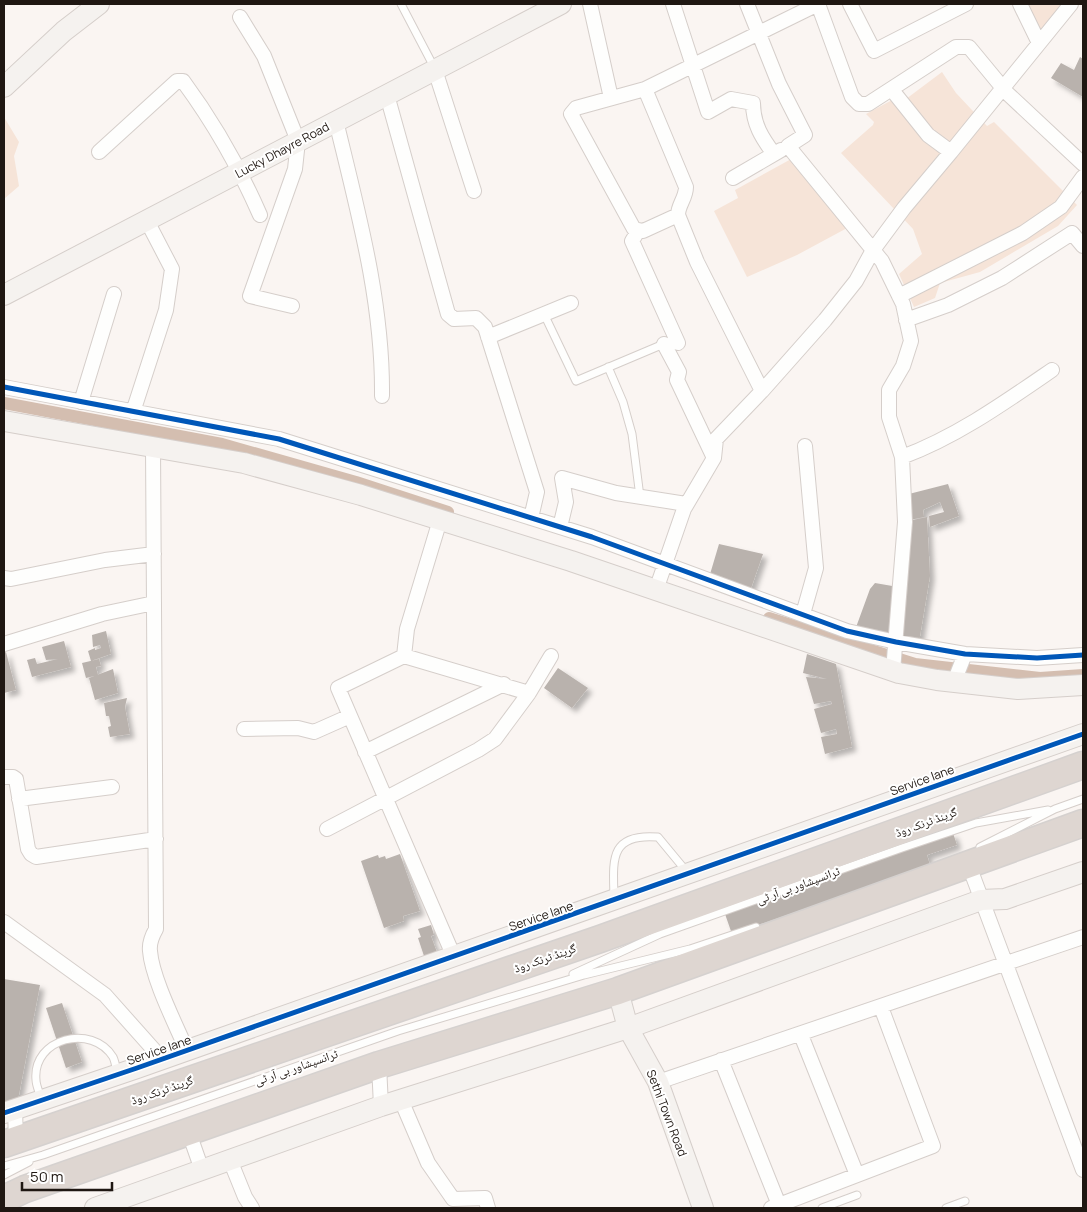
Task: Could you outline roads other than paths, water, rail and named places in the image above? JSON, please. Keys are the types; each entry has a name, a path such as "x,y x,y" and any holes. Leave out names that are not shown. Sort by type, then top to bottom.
{"highway":[{"name":"گرینڈ ٹرنک روڈ","path":"10,1142 600,939 1083,765"},
{"path":"16,1199 188,1130 379,1065 618,991 970,857 1083,822"}],"street":[{"path":"4,87 64,31 99,4"},
{"name":"Lucky Dhayre Road","path":"4,295 561,4"},
{"path":"590,4 611,98"},
{"path":"673,4 708,112 731,99 752,103 753,115 761,137 774,154"},
{"path":"734,178 805,134 779,84 746,4"},
{"path":"638,231 634,228 572,114 576,108 645,89 818,4 852,97 859,104 868,104 892,90 956,47 969,47 1002,88 1083,164"},
{"path":"850,4 874,52 966,4"},
{"path":"1020,4 1039,43"},
{"path":"656,590 686,504 714,458 716,438 762,391 825,320 856,281 873,250 904,208 1071,4"},
{"path":"240,17 264,56 298,141 295,170 250,296 292,306"},
{"path":"435,70 474,191"},
{"path":"98,152 177,81 183,81 203,108 241,171 260,215"},
{"path":"645,89 686,187 686,195 678,208 678,216 697,262 762,391"},
{"path":"892,90 928,135 951,152"},
{"path":"387,95 448,314 454,319 476,318 485,327 537,492 531,518"},
{"path":"336,121 366,244 383,352 382,396"},
{"path":"788,146 882,262 899,296 911,341 903,366 888,390 889,417 902,457 905,522 893,668"},
{"path":"899,296 1023,233 1060,207 1083,177"},
{"path":"678,216 638,231 632,241 672,342 679,372 677,380 714,458"},
{"path":"133,412 166,310 172,269 147,220"},
{"path":"906,320 948,306 1002,278 1072,233 1083,246"},
{"path":"81,402 114,294"},
{"path":"488,337 571,303"},
{"path":"902,457 933,446 1007,401 1052,370"},
{"path":"4,387 279,439 560,527 847,631 896,644 965,656 1037,658 1083,655"},
{"path":"4,423 153,446 244,463 361,495 893,668 1018,689 1083,685"},
{"path":"153,446 156,929 152,936 150,952 160,987 187,1051"},
{"path":"803,614 816,568 805,446"},
{"path":"560,527 566,502 562,478 616,493 686,504"},
{"path":"404,656 406,628 440,520"},
{"path":"4,578 11,579 105,560 154,554"},
{"path":"4,644 102,614 154,603"},
{"path":"454,957 338,688 404,656 504,684 529,693"},
{"path":"327,829 386,796 478,750 495,739 529,693 551,656"},
{"path":"955,679 965,656"},
{"path":"365,752 504,684"},
{"path":"244,729 298,728 314,732 350,716"},
{"name":"Service lane","path":"9,1111 162,1060 1083,734"},
{"path":"4,777 13,776 16,779 28,849 36,857 156,839"},
{"path":"19,799 112,787"},
{"path":"970,857 980,900 1083,1170"},
{"path":"95,1208 381,1106 628,1028 980,900 1004,900 1083,872"},
{"path":"600,939 608,902"},
{"path":"4,922 105,995 162,1060"},
{"path":"658,1082 801,1035 1083,937"},
{"name":"Sethi Town Road","path":"618,991 628,1028 658,1082 703,1208"},
{"path":"721,1060 775,1207 933,1146 882,1007"},
{"path":"801,1035 856,1175"},
{"path":"379,1065 381,1106"},
{"path":"401,1100 428,1163 453,1199 485,1198 488,1208"},
{"path":"9,1111 10,1142"},
{"path":"188,1130 202,1170"},
{"path":"230,1160 245,1197 252,1208"}],"lane":[{"path":"401,4 435,70"},
{"path":"544,314 576,381 672,342"},
{"path":"608,367 623,402 632,434 640,497"},
{"name":"ٹرانسپشاور بی آر ٹی","path":"550,985 660,934 860,862 976,823 1054,809 1083,799"},
{"name":"ٹرانسپشاور بی آر ٹی","path":"970,857 1054,809"},
{"path":"608,902 613,858 617,848 634,838 643,836 658,837 689,874"},
{"name":"ٹرانسپشاور بی آر ٹی","path":"4,1166 43,1155 398,1031 550,985 690,949 766,924"},
{"path":"42,1100 36,1080 39,1062 50,1047 66,1038 84,1037 101,1044 113,1057 118,1075"},
{"name":"ٹرانسپشاور بی آر ٹی","path":"4,1175 43,1155"},
{"path":"822,1208 857,1195"},
{"path":"946,1208 965,1201"}],"waterway":[{"path":"4,403 222,444 356,482 448,512"},
{"path":"769,618 915,664 1040,678 1083,675"}]}
